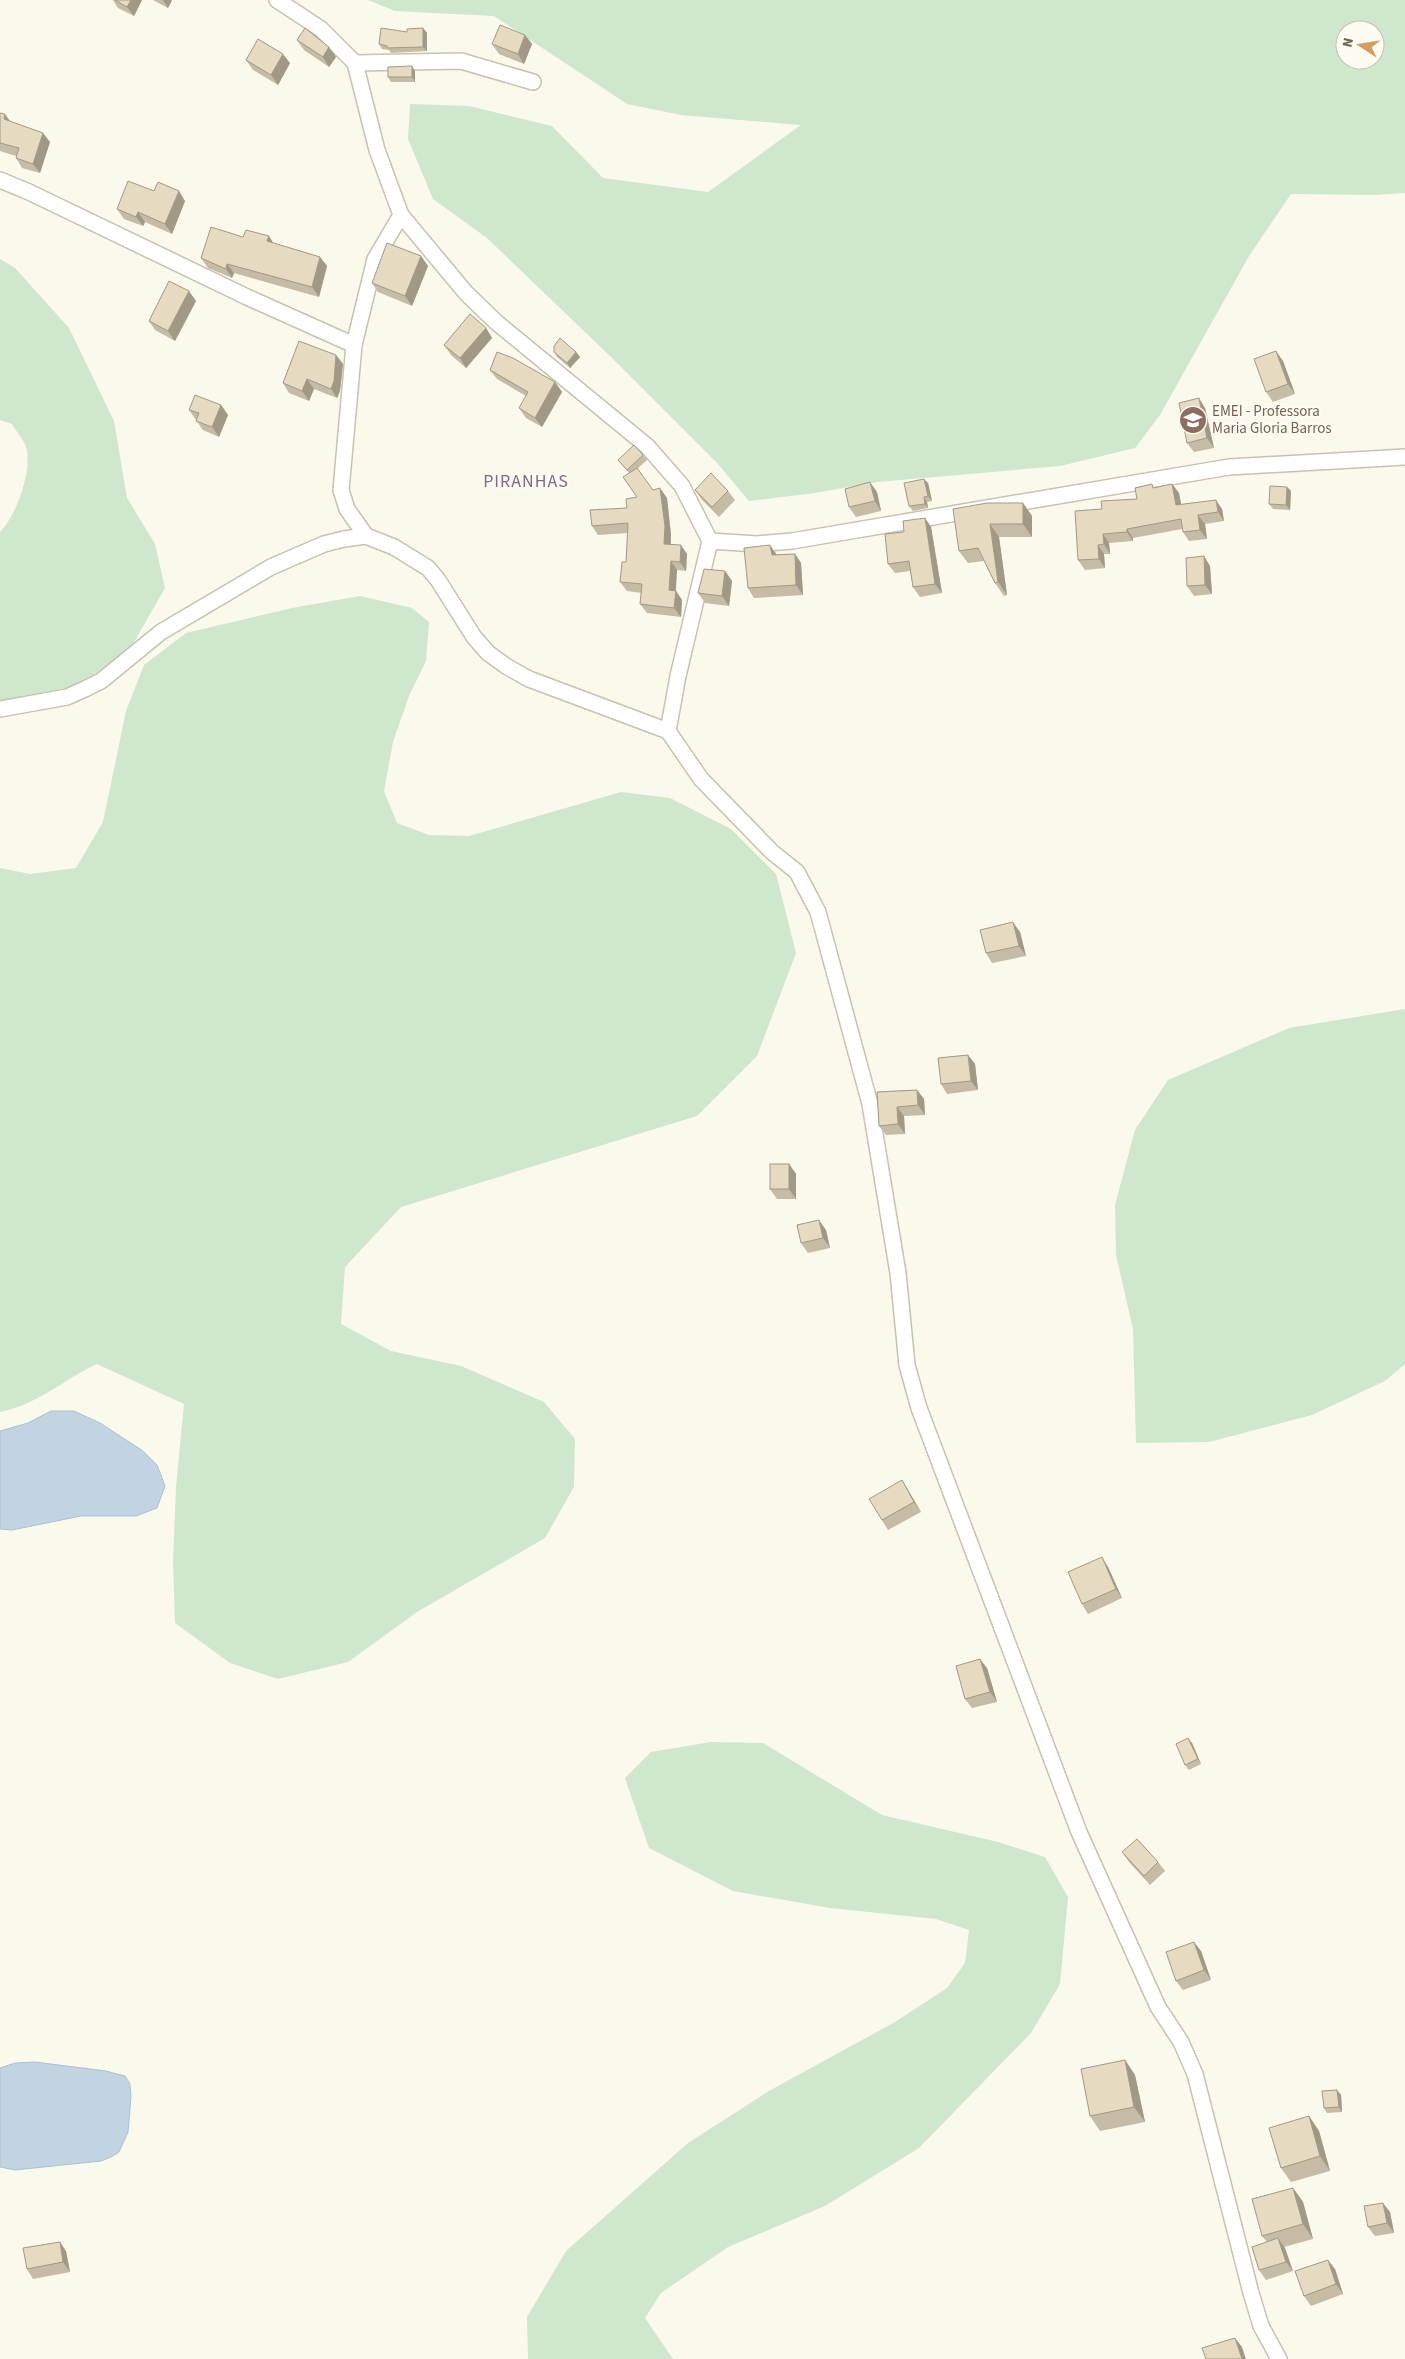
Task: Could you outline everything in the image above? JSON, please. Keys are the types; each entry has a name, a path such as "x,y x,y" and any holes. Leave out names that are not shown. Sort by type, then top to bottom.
{"street":[{"path":"277,0 321,29 355,63 377,150 401,215 466,293 496,322 648,446 682,486 710,542 678,676 668,731"},
{"path":"355,63 461,61 533,82"},
{"path":"0,180 247,297 354,345"},
{"path":"366,536 347,509 341,490 354,345 375,259 401,215"},
{"path":"710,542 757,544 792,541 1229,467 1405,457"},
{"path":"0,709 67,697 85,689 101,681 161,632 271,568 324,544 366,536 394,547 428,568 438,580 474,637 488,653 506,666 528,679 668,731 682,755 701,779 772,852 797,872 818,912 870,1104 898,1273 907,1365 919,1408 1079,1832 1158,2006 1181,2042 1195,2074 1250,2293 1261,2326 1279,2359"}],"green space":[{"path":"368,0 1405,0 1405,193 1375,195 1291,194 1249,256 1160,415 1135,448 1060,466 877,482 815,493 749,501 718,464 611,357 487,238 433,199 408,139 410,104 469,106 552,126 603,178 708,192 801,125 681,115 627,104 494,16 395,11"},
{"path":"0,259 15,268 69,328 114,421 127,498 155,544 165,588 126,656 72,687 0,700 0,532 12,515 22,492 28,457 25,444 12,424 0,420"},
{"path":"360,596 412,608 429,622 426,661 409,696 393,742 384,791 397,823 429,835 469,836 621,792 670,798 731,829 776,874 796,953 757,1056 697,1116 401,1207 345,1267 341,1324 391,1351 461,1366 544,1402 575,1439 574,1487 545,1538 417,1612 348,1662 278,1679 230,1663 175,1623 173,1561 176,1487 184,1404 97,1364 26,1404 0,1412 0,868 30,874 76,868 103,822 126,711 144,665 186,633 292,608"},
{"path":"1405,1009 1405,1364 1385,1381 1312,1415 1209,1442 1136,1443 1133,1329 1116,1255 1115,1205 1135,1130 1168,1080 1289,1028"},
{"path":"711,1742 763,1743 882,1815 998,1842 1045,1857 1068,1897 1060,1984 1031,2033 919,2148 825,2206 728,2247 661,2293 645,2318 673,2359 528,2359 527,2317 566,2251 688,2143 769,2091 895,2022 947,1988 965,1963 969,1930 936,1919 830,1908 733,1891 649,1848 625,1778 651,1752"}],"water":[{"path":"51,1411 74,1411 100,1423 143,1451 157,1465 165,1486 157,1508 136,1516 81,1516 12,1530 0,1529 0,1431 28,1423"},
{"path":"35,2062 106,2071 125,2076 130,2084 131,2097 128,2132 119,2152 101,2161 15,2170 0,2167 0,2068 15,2063"}],"building":[{"path":"115,0 131,0 127,7"},
{"path":"500,25 525,35 518,54 492,44"},
{"path":"305,28 329,47 323,57 297,40"},
{"path":"381,28 407,32 407,29 423,28 423,47 387,48 387,46 379,44"},
{"path":"258,39 283,54 271,75 246,60"},
{"path":"412,66 412,77 388,77 388,67"},
{"path":"0,113 5,114 4,119 43,133 33,164 16,158 19,148 0,143"},
{"path":"128,181 154,191 158,182 179,191 165,224 138,212 136,217 117,209"},
{"path":"211,227 243,237 246,230 269,236 267,241 320,257 312,287 227,264 226,269 201,258"},
{"path":"387,243 421,256 405,296 372,283"},
{"path":"169,281 189,291 168,331 149,321"},
{"path":"470,314 486,328 460,358 444,345"},
{"path":"560,338 576,352 567,363 554,352 554,346"},
{"path":"299,341 336,355 334,381 331,389 307,379 302,391 283,383"},
{"path":"1276,351 1288,384 1266,392 1254,359"},
{"path":"497,352 513,358 555,382 535,418 519,408 528,392 490,370"},
{"path":"195,395 221,405 212,427 196,421 199,413 189,410"},
{"path":"1199,398 1207,438 1187,443 1179,403"},
{"path":"634,445 643,455 627,470 618,460"},
{"path":"637,468 653,490 660,488 665,526 664,544 681,545 680,562 671,561 669,590 676,591 674,608 640,604 642,584 620,582 622,562 626,562 628,523 592,526 590,510 627,508 626,499 637,497 623,477"},
{"path":"711,473 728,491 712,507 695,490"},
{"path":"924,479 928,496 924,497 925,504 909,506 904,483"},
{"path":"870,482 875,501 849,507 845,489"},
{"path":"1152,484 1153,488 1172,484 1176,505 1216,500 1218,512 1198,515 1200,530 1183,532 1181,519 1127,529 1127,532 1103,534 1104,544 1098,545 1099,559 1078,560 1075,511 1102,509 1101,501 1137,499 1135,488"},
{"path":"1270,486 1287,487 1286,505 1269,504"},
{"path":"987,503 1023,503 1023,524 990,524 998,582 995,583 978,548 959,551 953,509"},
{"path":"925,518 935,584 913,587 909,561 888,564 885,534 904,532 903,521"},
{"path":"770,545 772,555 795,554 796,585 748,588 744,548"},
{"path":"1204,556 1205,585 1187,586 1186,558"},
{"path":"704,569 725,571 722,596 698,593"},
{"path":"1013,922 1019,946 986,953 980,930"},
{"path":"968,1055 971,1081 941,1084 938,1058"},
{"path":"917,1090 918,1105 897,1107 898,1124 879,1126 877,1092"},
{"path":"770,1164 789,1164 789,1189 770,1189"},
{"path":"819,1220 823,1238 801,1243 797,1225"},
{"path":"902,1480 914,1502 882,1520 869,1499"},
{"path":"1102,1557 1116,1589 1082,1604 1068,1572"},
{"path":"980,1659 990,1692 965,1699 956,1666"},
{"path":"1188,1738 1198,1759 1185,1765 1176,1744"},
{"path":"1137,1839 1158,1862 1144,1876 1122,1852"},
{"path":"1194,1942 1204,1970 1176,1981 1166,1952"},
{"path":"1125,2060 1134,2107 1090,2116 1081,2069"},
{"path":"1337,2090 1339,2107 1324,2108 1322,2091"},
{"path":"1309,2116 1320,2156 1281,2168 1269,2128"},
{"path":"1293,2188 1303,2224 1262,2236 1252,2199"},
{"path":"1383,2203 1387,2223 1368,2227 1364,2206"},
{"path":"1278,2238 1286,2262 1259,2270 1252,2247"},
{"path":"60,2242 63,2262 27,2269 23,2248"},
{"path":"1328,2260 1336,2284 1304,2296 1295,2271"},
{"path":"1235,2338 1242,2359 1206,2359 1202,2348"}],"place":[{"name":"EMEI - Professora Maria Gloria Barros","path":"1193,420"}],"district":[{"name":"PIRANHAS","path":"526,481"}]}
